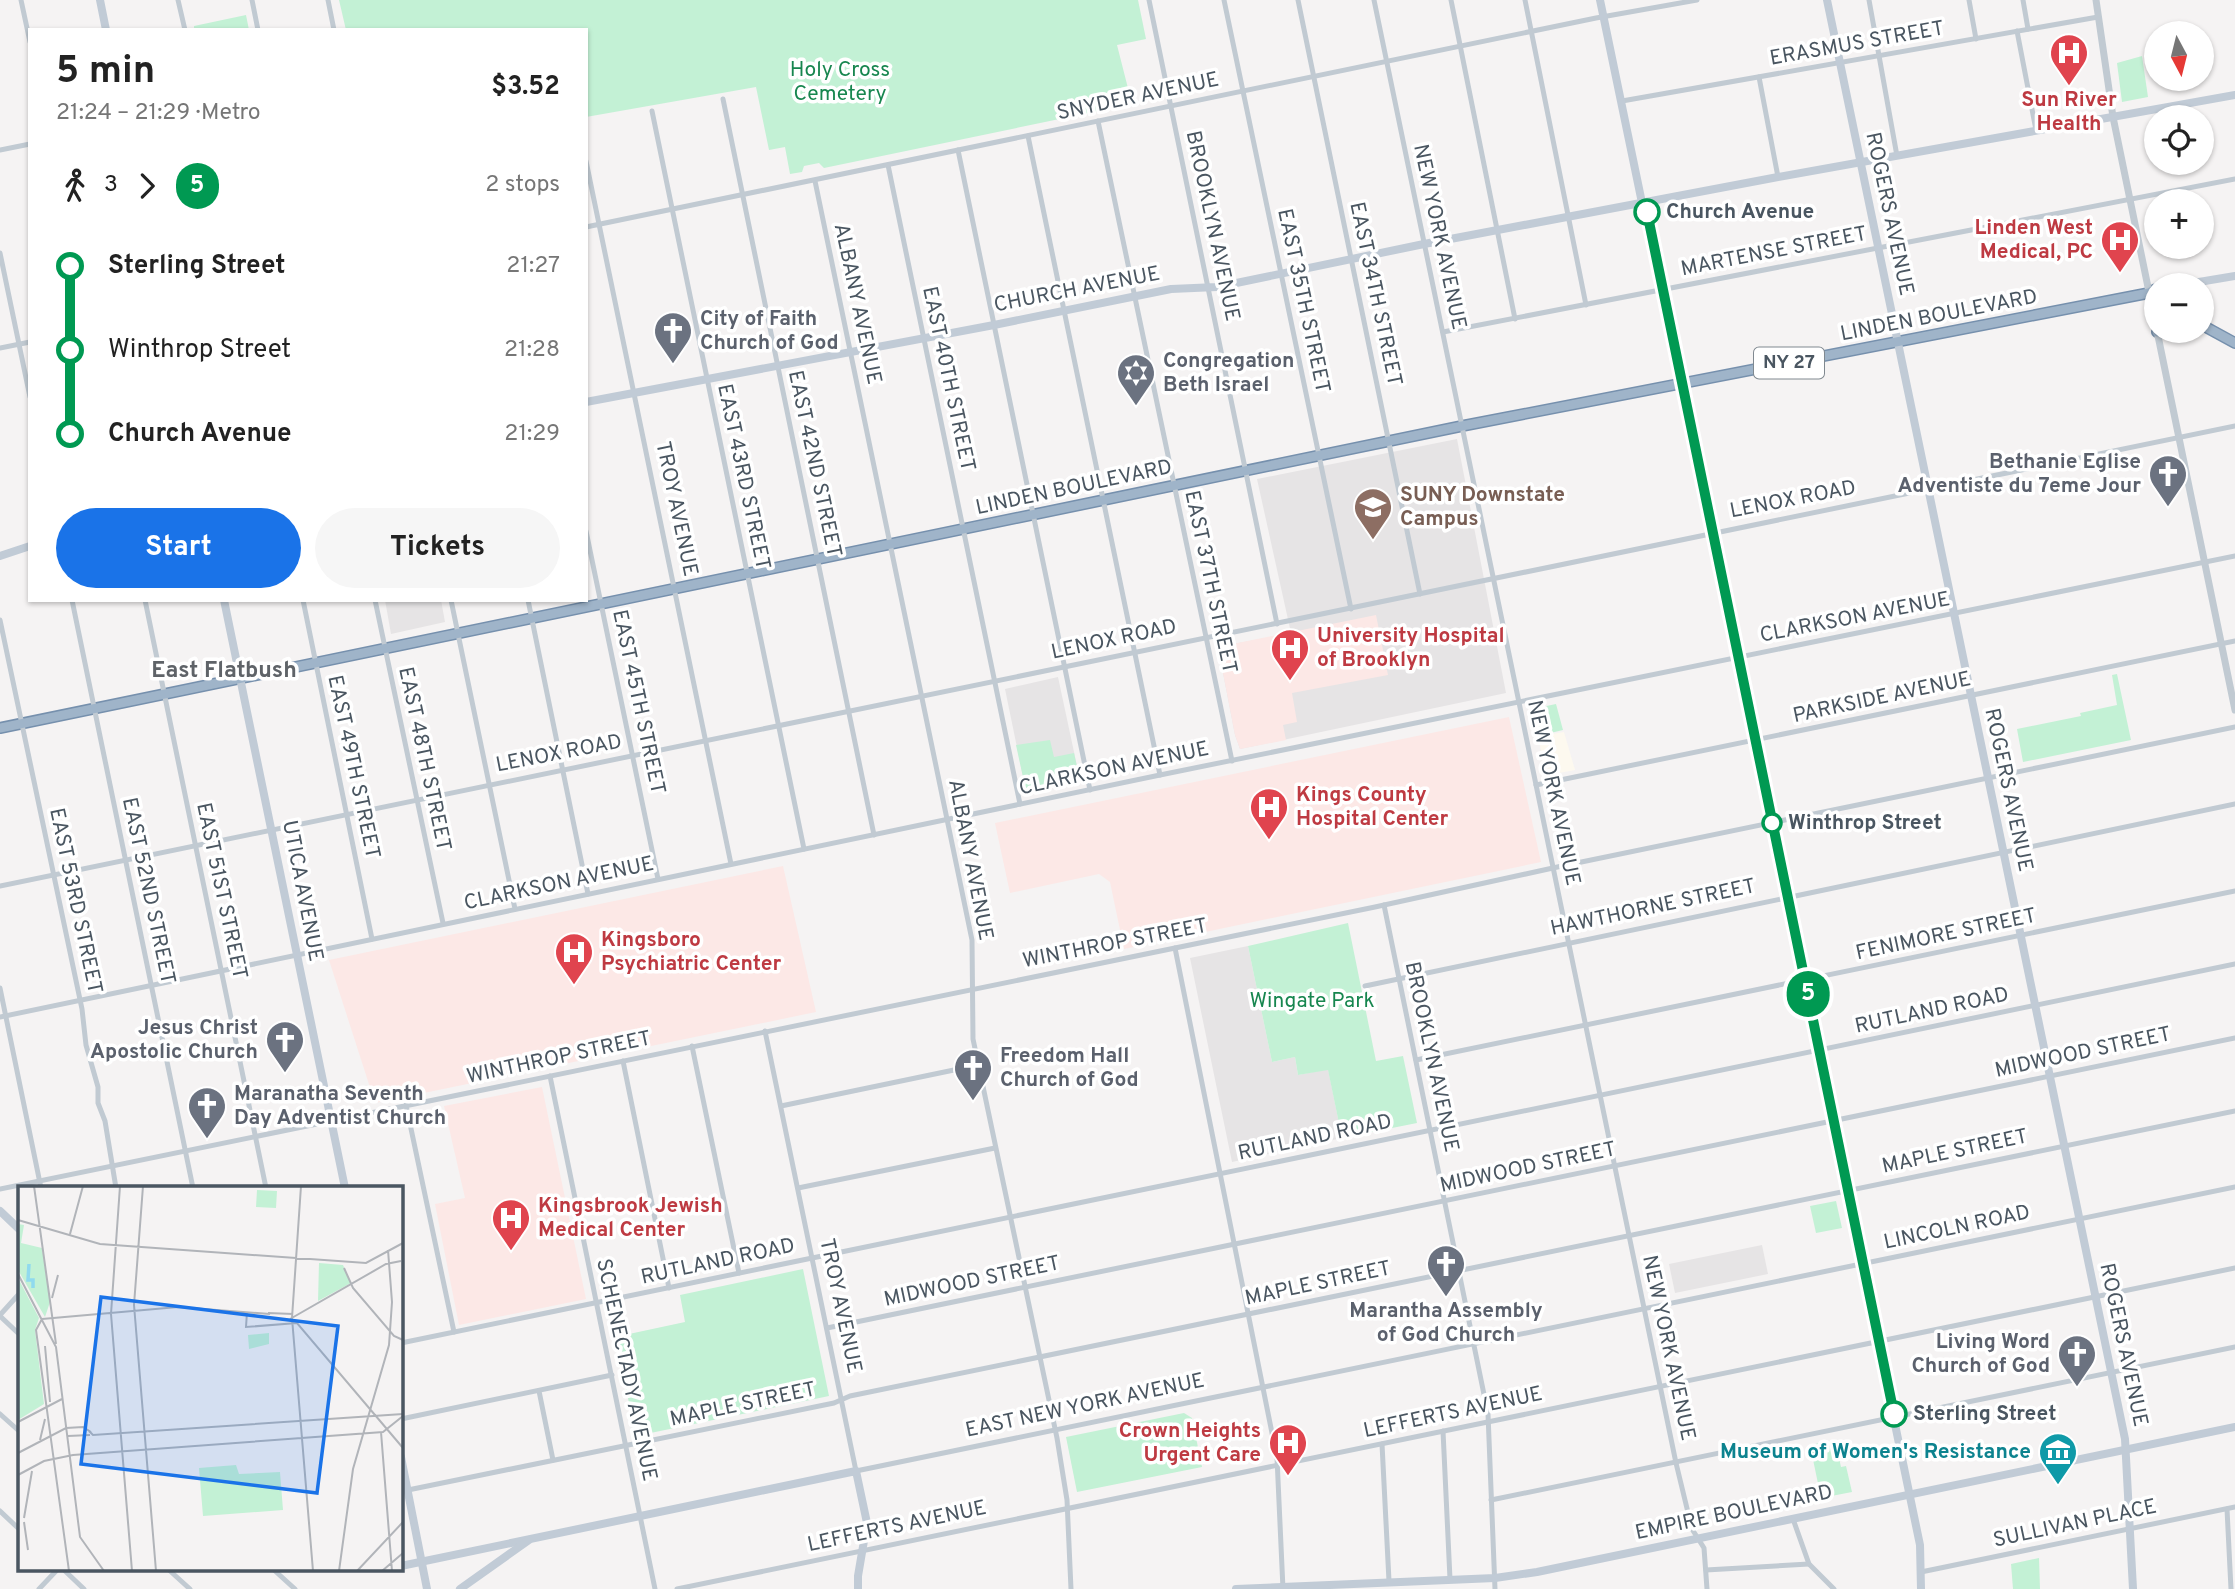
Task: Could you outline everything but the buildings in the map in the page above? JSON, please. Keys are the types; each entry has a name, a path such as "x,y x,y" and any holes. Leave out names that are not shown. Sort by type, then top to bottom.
{"highway":[{"name":"LINDEN BOULEVARD","path":"0,727 1462,426 2144,296"},
{"path":"2214,332 2235,343"}],"main road":[{"path":"100,0 106,28"},
{"path":"1600,0 1920,1545 1921,1589"},
{"name":"ROGERS AVENUE","path":"1827,0 2126,1450 2133,1589"},
{"name":"CHURCH AVENUE","path":"588,402 1171,289 1208,287 1282,274 1351,258 1778,177 2235,95"},
{"path":"2214,279 2235,276"},
{"path":"0,556 28,547"},
{"name":"UTICA AVENUE","path":"224,602 345,1186"},
{"path":"0,1211 18,1228"},
{"name":"EMPIRE BOULEVARD","path":"1236,1589 1495,1578 1538,1572 2235,1427"},
{"path":"402,1462 427,1589"},
{"name":"EAST NEW YORK AVENUE","path":"402,1566 856,1471"},
{"name":"TROY AVENUE","path":"856,1471 867,1523 858,1589"},
{"name":"EAST NEW YORK AVENUE","path":"460,1589 533,1537"}],"street":[{"path":"21,0 28,33"},
{"path":"178,0 185,28"},
{"path":"252,0 258,28"},
{"path":"328,0 334,28"},
{"name":"BROOKLYN AVENUE","path":"1149,0 1278,624"},
{"name":"EAST 35TH STREET","path":"1224,0 1351,609"},
{"name":"EAST 34TH STREET","path":"1298,0 1420,594"},
{"name":"NEW YORK AVENUE","path":"1374,0 1676,1463 1692,1529 1704,1548 1707,1589"},
{"path":"1451,0 1516,318"},
{"path":"1525,0 1586,305"},
{"name":"SNYDER AVENUE","path":"588,227 1461,46 1697,0"},
{"path":"1869,0 1897,156"},
{"path":"1969,0 1976,39"},
{"path":"2023,0 2028,29"},
{"path":"2096,0 2113,117 2129,200 2148,273"},
{"name":"ERASMUS STREET","path":"1622,101 2098,17"},
{"path":"2017,32 2036,130"},
{"path":"1759,77 1778,177"},
{"name":"EAST 42ND STREET","path":"723,99 874,835"},
{"name":"EAST 43RD STREET","path":"652,111 804,849"},
{"name":"EAST 37TH STREET","path":"1098,121 1232,761"},
{"path":"1028,136 1160,775"},
{"path":"0,150 28,144"},
{"path":"957,150 1090,790"},
{"name":"EAST 40TH STREET","path":"888,165 1020,804"},
{"name":"TROY AVENUE","path":"588,170 731,864"},
{"name":"MARTENSE STREET","path":"1443,332 2235,179"},
{"name":"ALBANY AVENUE","path":"815,181 972,940 973,1039 1055,1430 1068,1508 1070,1589"},
{"path":"0,253 28,388"},
{"path":"0,348 28,343"},
{"path":"2161,343 2235,710"},
{"name":"LENOX ROAD","path":"0,886 2235,426"},
{"name":"EAST 45TH STREET","path":"588,541 658,879"},
{"name":"CLARKSON AVENUE","path":"3,1017 298,957 443,923 2235,556"},
{"name":"EAST 52ND STREET","path":"72,602 193,1186"},
{"name":"EAST 51ST STREET","path":"145,602 266,1186"},
{"name":"EAST 49TH STREET","path":"303,602 372,939"},
{"name":"EAST 48TH STREET","path":"375,602 443,923"},
{"path":"451,602 515,909"},
{"path":"528,602 588,894"},
{"name":"EAST 53RD STREET","path":"0,620 86,1028 86,1045 98,1087 98,1104 105,1121 116,1186"},
{"name":"PARKSIDE AVENUE","path":"1536,785 2235,641"},
{"name":"WINTHROP STREET","path":"40,1185 112,1166 2235,727"},
{"name":"HAWTHORNE STREET","path":"1365,986 2235,804"},
{"name":"FENIMORE STREET","path":"1416,1060 2235,891"},
{"name":"BROOKLYN AVENUE","path":"1384,905 1489,1414 1495,1589"},
{"path":"1175,948 1278,1465 1283,1588"},
{"name":"RUTLAND ROAD","path":"402,1343 2235,964"},
{"path":"0,989 3,1017 40,1185"},
{"name":"TROY AVENUE","path":"765,1031 856,1471"},
{"name":"MIDWOOD STREET","path":"827,1328 2235,1038"},
{"path":"692,1046 739,1273"},
{"path":"623,1061 669,1288"},
{"path":"781,1107 978,1065"},
{"name":"SCHENECTADY AVENUE","path":"550,1076 655,1589"},
{"path":"406,1105 454,1332"},
{"name":"MAPLE STREET","path":"408,1490 2235,1111"},
{"path":"798,1188 995,1147"},
{"name":"WINTHROP STREET","path":"0,1189 18,1187"},
{"name":"LINCOLN ROAD","path":"1644,1309 2235,1187"},
{"name":"LEFFERTS AVENUE","path":"677,1589 2235,1268"},
{"path":"18,1295 0,1315 18,1333"},
{"name":"EAST NEW YORK AVENUE","path":"856,1471 1644,1309"},
{"path":"1491,1500 2235,1347"},
{"path":"402,1419 612,1375"},
{"path":"539,1391 553,1461"},
{"path":"0,1414 18,1430"},
{"path":"1443,1432 1450,1579"},
{"path":"1382,1444 1389,1581"},
{"name":"SULLIVAN PLACE","path":"1921,1572 2235,1507"},
{"path":"2227,1509 2231,1589"},
{"path":"0,1511 18,1528"},
{"path":"1793,1519 1809,1564 1834,1589"},
{"path":"1706,1570 1809,1564"},
{"path":"39,1589 55,1572"},
{"path":"66,1572 84,1589"},
{"path":"171,1572 190,1589"},
{"path":"276,1572 295,1589"}],"shaded area":[{"name":"SUNY Downstate Campus","path":"1457,439 1506,693 1240,749 1218,647 1291,633 1257,479"},
{"path":"385,602 441,602 445,622 391,634"},
{"name":"University Hospital of Brooklyn","path":"1376,615 1388,675 1292,693 1297,722 1283,725 1286,740 1240,749 1218,647"},
{"path":"1058,677 1080,780 1026,791 1005,689"},
{"name":"Kings County Hospital Center","path":"1509,717 1541,862 1124,949 1110,882 1099,874 1010,893 995,823"},
{"path":"1564,732 1575,770 1548,775 1548,772 1545,772 1540,736"},
{"name":"Kingsboro Psychiatric Center","path":"783,866 816,1012 375,1103 329,960"},
{"path":"1248,946 1272,1062 1295,1057 1298,1075 1328,1069 1342,1138 1232,1162 1190,958"},
{"name":"Kingsbrook Jewish Medical Center","path":"542,1087 586,1299 459,1325 435,1204 465,1198 444,1106"},
{"path":"1762,1245 1768,1274 1675,1293 1669,1264"}],"green space":[{"name":"Holy Cross Cemetery","path":"339,0 1138,0 1146,39 1117,45 1132,104 824,168 819,163 804,166 802,172 790,174 785,147 769,150 756,87 588,117 588,28 346,28"},
{"path":"246,15 249,28 194,28"},
{"path":"2142,56 2144,91 2147,91 2148,97 2122,102 2117,63"},
{"path":"2117,674 2131,740 2023,762 2017,729 2081,716 2080,713 2117,705 2112,675"},
{"path":"1556,704 1563,730 1538,736 1532,709"},
{"path":"1050,740 1054,757 1074,753 1080,780 1026,791 1016,745"},
{"name":"Wingate Park","path":"1348,923 1376,1061 1403,1056 1417,1123 1342,1138 1328,1070 1298,1075 1295,1057 1272,1062 1248,946"},
{"path":"1836,1201 1842,1228 1816,1233 1810,1206"},
{"path":"803,1269 829,1396 636,1436 615,1337 685,1322 680,1295"},
{"path":"1184,1413 1192,1418 1202,1467 1077,1492 1066,1437"},
{"path":"1835,1440 1841,1467 1846,1466 1852,1492 1821,1498 1810,1445"},
{"path":"2039,1558 2040,1589 2013,1589 2011,1564"}],"metro line":[{"name":"5","path":"1647,212 1894,1414"}],"place":[{"name":"Sun River Health","path":"2069,87"},
{"name":"Church Avenue","path":"1647,212"},
{"name":"Linden West Medical, PC","path":"2120,274"},
{"name":"City of Faith Church of God","path":"673,365"},
{"name":"Congregation Beth Israel","path":"1136,407"},
{"name":"Bethanie Eglise Adventiste du 7eme Jour","path":"2168,508"},
{"name":"SUNY Downstate Campus","path":"1373,541"},
{"name":"University Hospital of Brooklyn","path":"1290,682"},
{"name":"Winthrop Street","path":"1772,823"},
{"name":"Kings County Hospital Center","path":"1269,841"},
{"name":"Kingsboro Psychiatric Center","path":"574,986"},
{"name":"Jesus Christ Apostolic Church","path":"285,1074"},
{"name":"Freedom Hall Church of God","path":"973,1102"},
{"name":"Maranatha Seventh Day Adventist Church","path":"207,1140"},
{"name":"Kingsbrook Jewish Medical Center","path":"511,1252"},
{"name":"Marantha Assembly of God Church","path":"1446,1298"},
{"name":"Living Word Church of God","path":"2077,1388"},
{"name":"Sterling Street","path":"1894,1414"},
{"name":"Crown Heights Urgent Care","path":"1288,1477"},
{"name":"Museum of Women's Resistance","path":"2058,1486"}],"district":[{"name":"East Flatbush","path":"224,671"}]}
